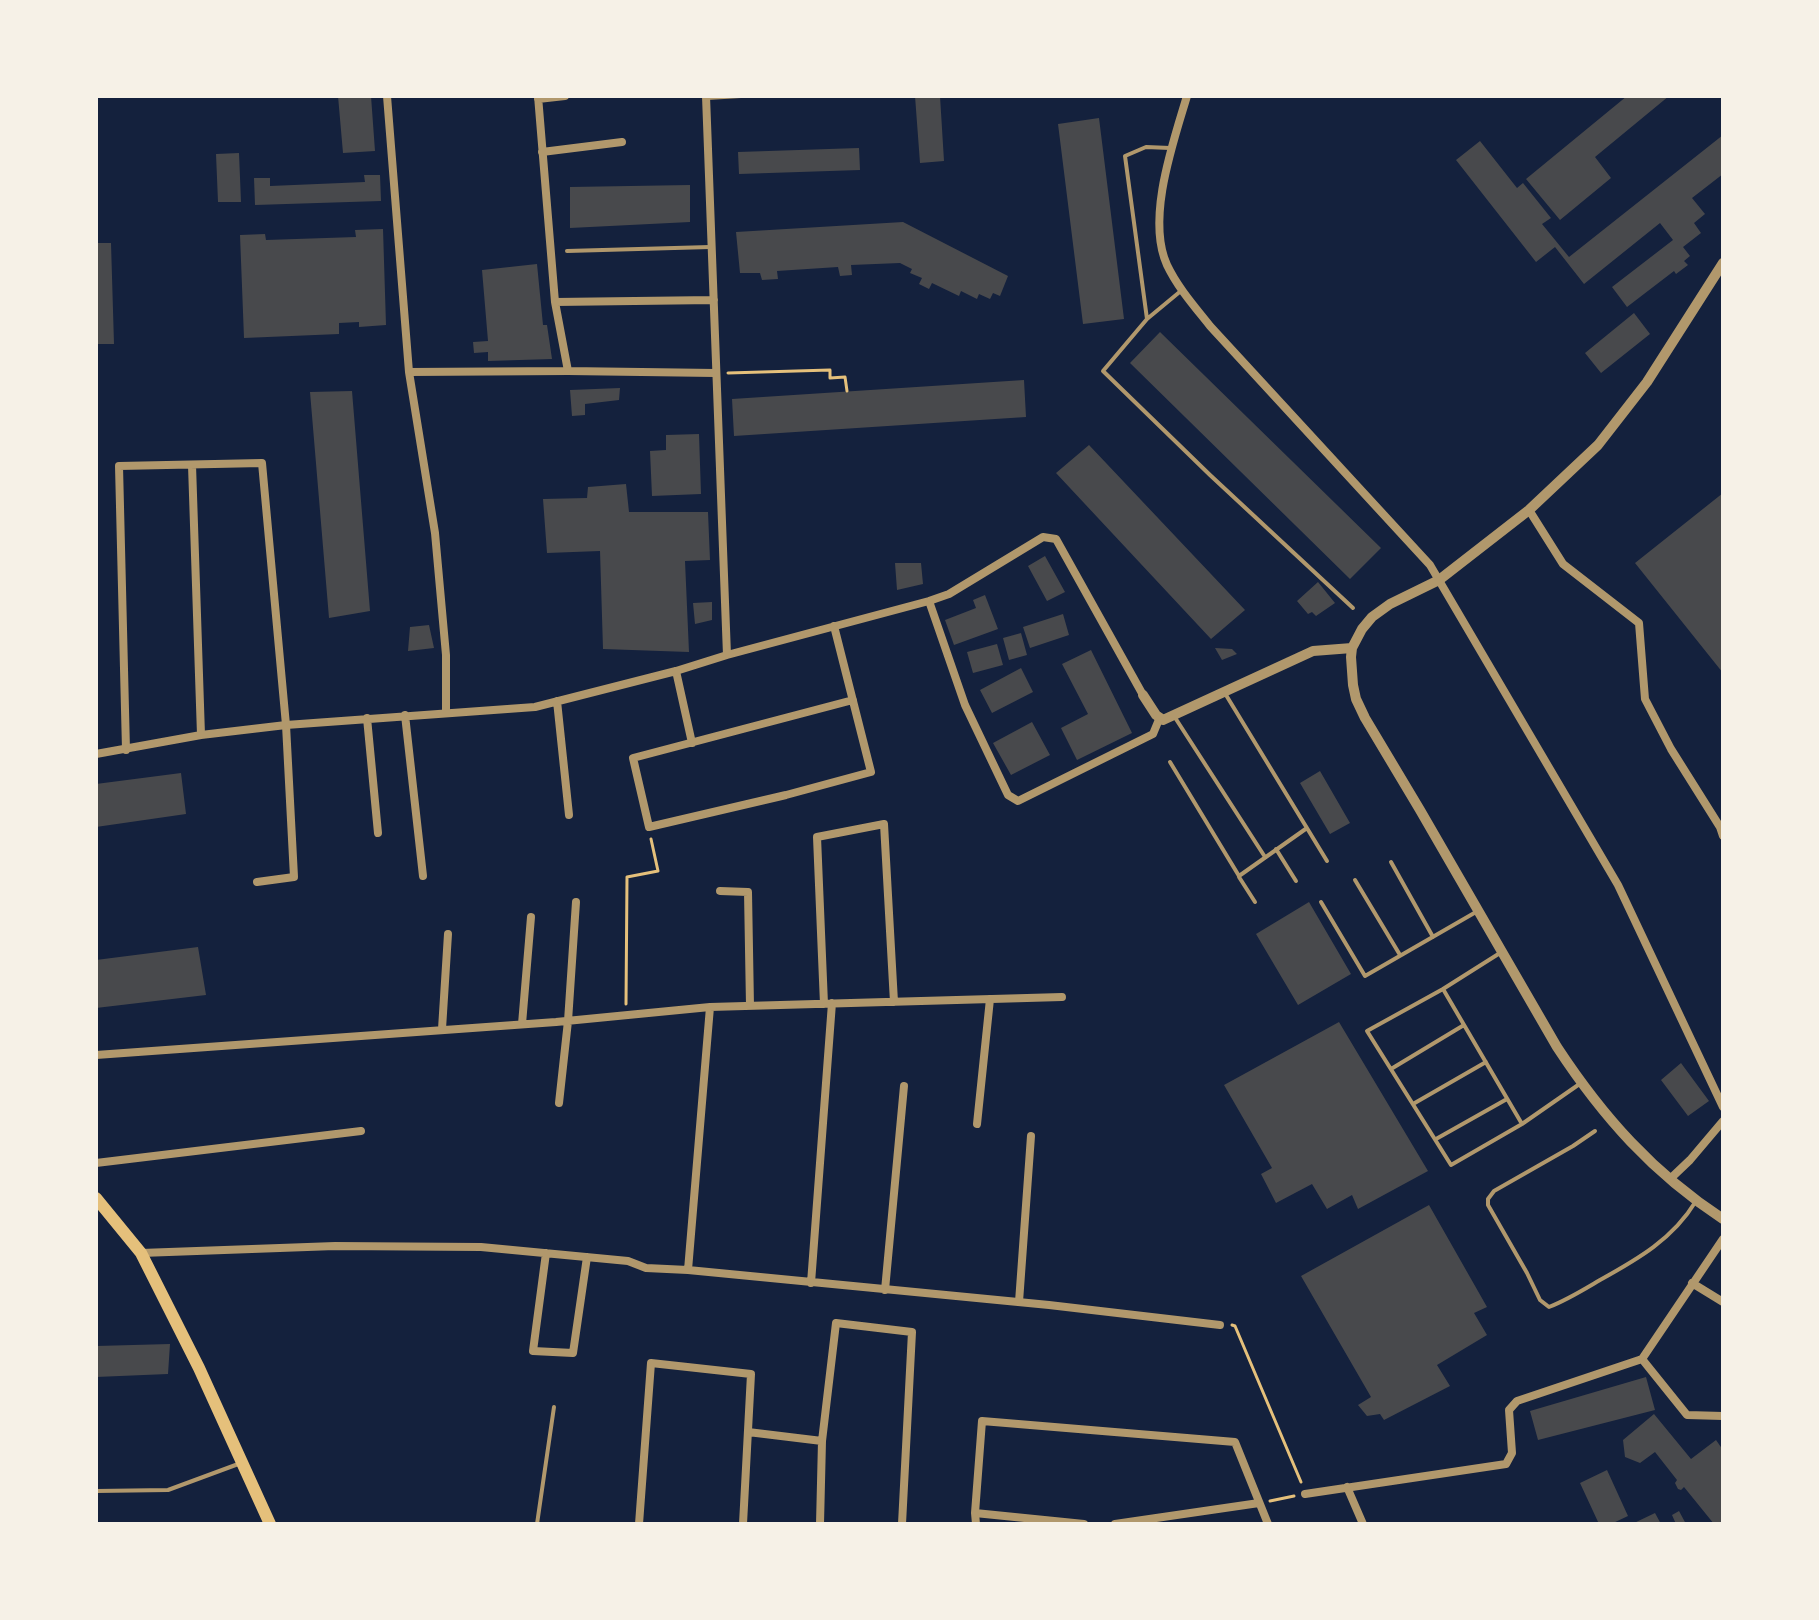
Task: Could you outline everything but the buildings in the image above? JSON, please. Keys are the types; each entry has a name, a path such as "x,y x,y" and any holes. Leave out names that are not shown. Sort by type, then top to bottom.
{"main road":[{"path":"96,1198 141,1253 244,1462 270,1524"}],"street":[{"path":"387,96 409,372 435,533 446,655 446,713"},
{"path":"565,96 538,98 555,302 568,371"},
{"path":"1187,96 1159,209 1166,263 1210,326 1430,565 1618,885 1723,1107"},
{"path":"706,97 727,655"},
{"path":"542,152 622,142"},
{"path":"1723,263 1647,382 1598,445 1529,510 1439,580 1390,604 1372,617 1352,648 1351,657 1356,699 1365,718 1557,1047 1618,1130 1644,1157 1696,1201 1723,1219"},
{"path":"555,302 714,300"},
{"path":"409,372 715,373"},
{"path":"126,750 119,466 262,463 286,725 294,877 257,882"},
{"path":"192,465 201,735"},
{"path":"1529,510 1563,564 1639,623 1645,699 1723,836"},
{"path":"96,754 201,735 286,725 535,707 929,601 949,594 1043,537 1056,539 1143,695 1163,720 1313,651 1352,648"},
{"path":"929,601 965,705 1008,795 1018,801 1153,734 1160,717"},
{"path":"834,626 853,700 871,772 649,827 633,758 853,700"},
{"path":"676,671 692,743"},
{"path":"557,701 569,815"},
{"path":"405,715 423,876"},
{"path":"367,718 378,833"},
{"path":"811,1283 828,1004 817,837 884,824 894,1002"},
{"path":"720,891 748,892 750,1006"},
{"path":"559,1103 576,902"},
{"path":"522,1024 531,917"},
{"path":"442,1029 448,934"},
{"path":"96,1055 568,1021 710,1007 1062,997"},
{"path":"977,1124 990,999"},
{"path":"688,1270 710,1007"},
{"path":"885,1290 904,1086"},
{"path":"1670,1179 1723,1121"},
{"path":"96,1163 361,1131"},
{"path":"1019,1302 1031,1136"},
{"path":"1305,1494 1506,1464 1512,1453 1509,1410 1517,1401 1642,1359 1723,1239"},
{"path":"141,1253 350,1246 481,1247 628,1261 646,1268 1019,1302 1220,1325"},
{"path":"546,1253 533,1351 573,1353 587,1257"},
{"path":"1692,1283 1723,1302"},
{"path":"820,1524 822,1441 836,1323 912,1332 902,1524"},
{"path":"1642,1359 1687,1415 1723,1416"},
{"path":"639,1524 651,1363 751,1374 743,1524"},
{"path":"976,1524 982,1421 1235,1442 1268,1524"},
{"path":"748,1432 822,1441"},
{"path":"1347,1487 1363,1524"},
{"path":"1115,1524 1259,1503"},
{"path":"975,1513 1084,1524"}],"lane":[{"path":"706,97 741,96"},
{"path":"1147,319 1125,156 1146,147 1172,148"},
{"path":"567,251 710,247"},
{"path":"1182,290 1147,319 1103,371 1353,608"},
{"path":"1225,692 1327,861"},
{"path":"1174,716 1265,857"},
{"path":"1170,762 1255,902"},
{"path":"1239,876 1307,828"},
{"path":"1276,849 1296,881"},
{"path":"1391,862 1433,937"},
{"path":"1355,880 1400,955"},
{"path":"1321,902 1365,976 1478,910"},
{"path":"1502,952 1367,1031 1451,1165 1522,1124 1581,1083"},
{"path":"1443,989 1522,1124"},
{"path":"1391,1069 1464,1025"},
{"path":"1413,1104 1486,1062"},
{"path":"1435,1140 1507,1099"},
{"path":"1595,1131 1494,1191 1488,1199 1488,1205 1540,1300 1549,1307 1634,1261 1666,1239 1696,1201"},
{"path":"537,1524 554,1407"},
{"path":"96,1491 168,1490 244,1462"}],"path":[{"path":"728,373 830,370 830,378 845,377 847,391"},
{"path":"626,1015 627,877 658,871 649,827"},
{"path":"1220,1325 1235,1326 1305,1494 1259,1503"}]}
